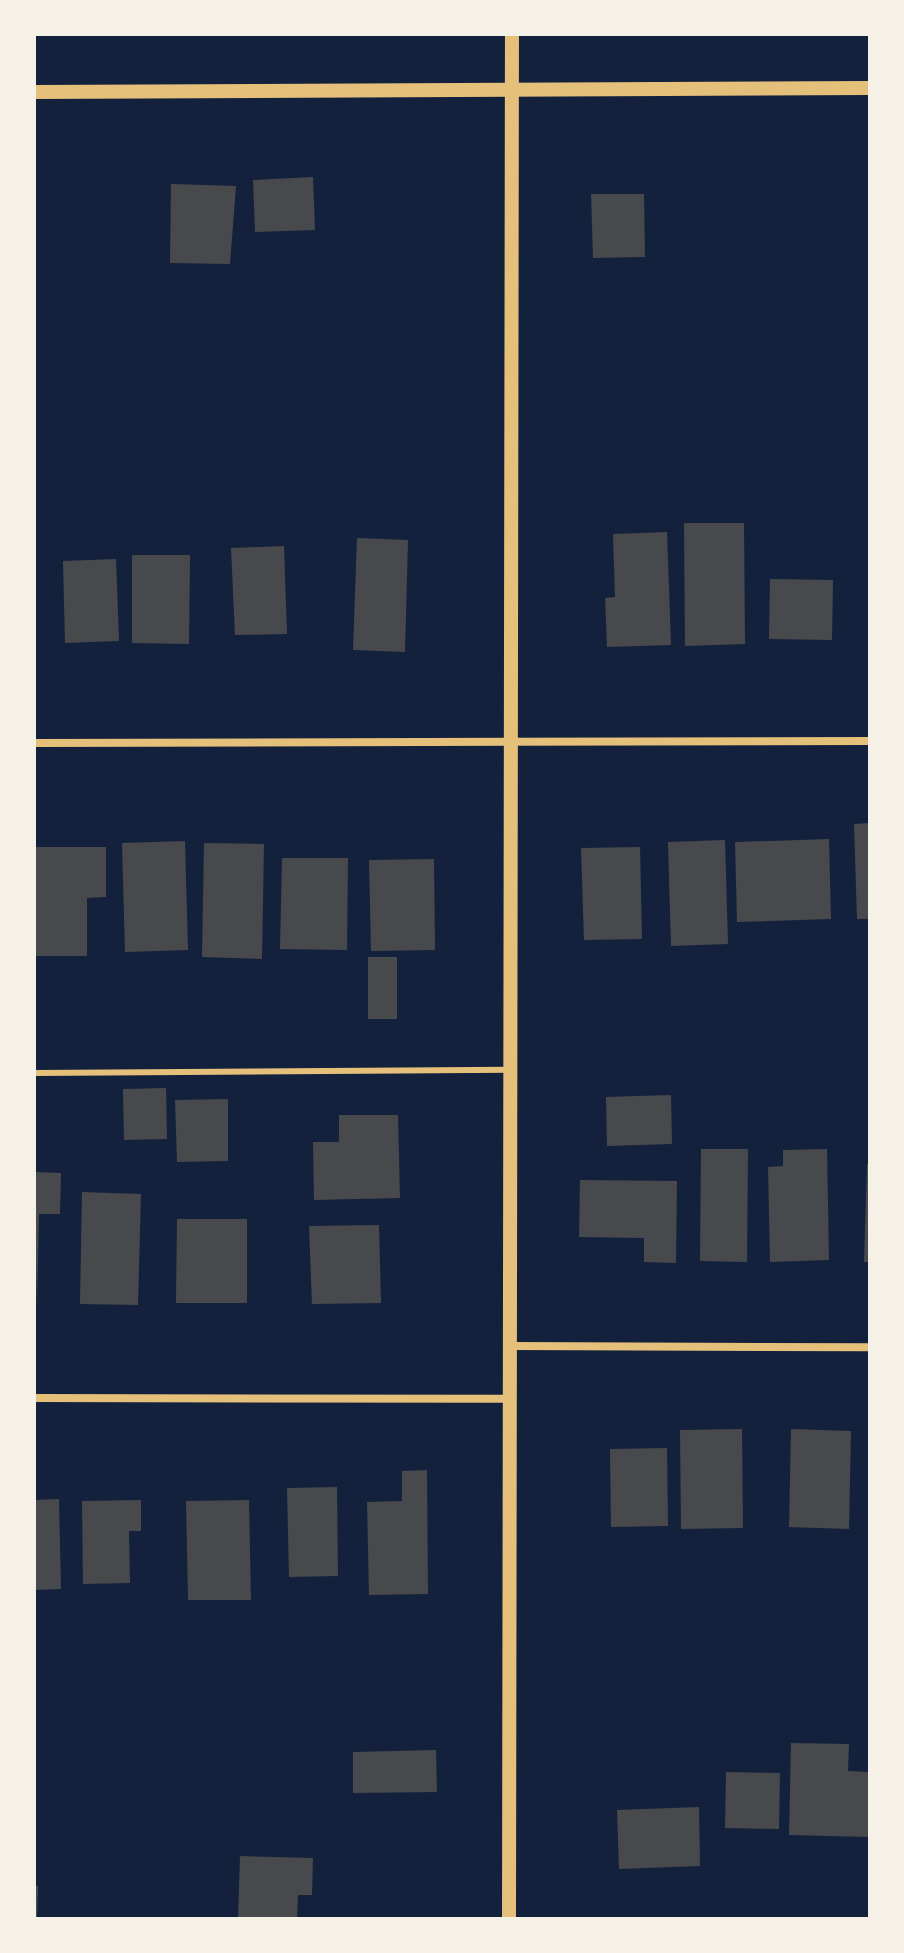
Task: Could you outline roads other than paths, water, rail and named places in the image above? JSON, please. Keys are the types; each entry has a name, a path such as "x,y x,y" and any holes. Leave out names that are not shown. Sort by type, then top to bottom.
{"street":[{"path":"509,1919 512,34"},
{"path":"34,92 870,88"},
{"path":"34,743 870,741"},
{"path":"510,1346 870,1347"},
{"path":"34,1398 509,1399"}],"lane":[{"path":"34,1073 511,1070"}]}
